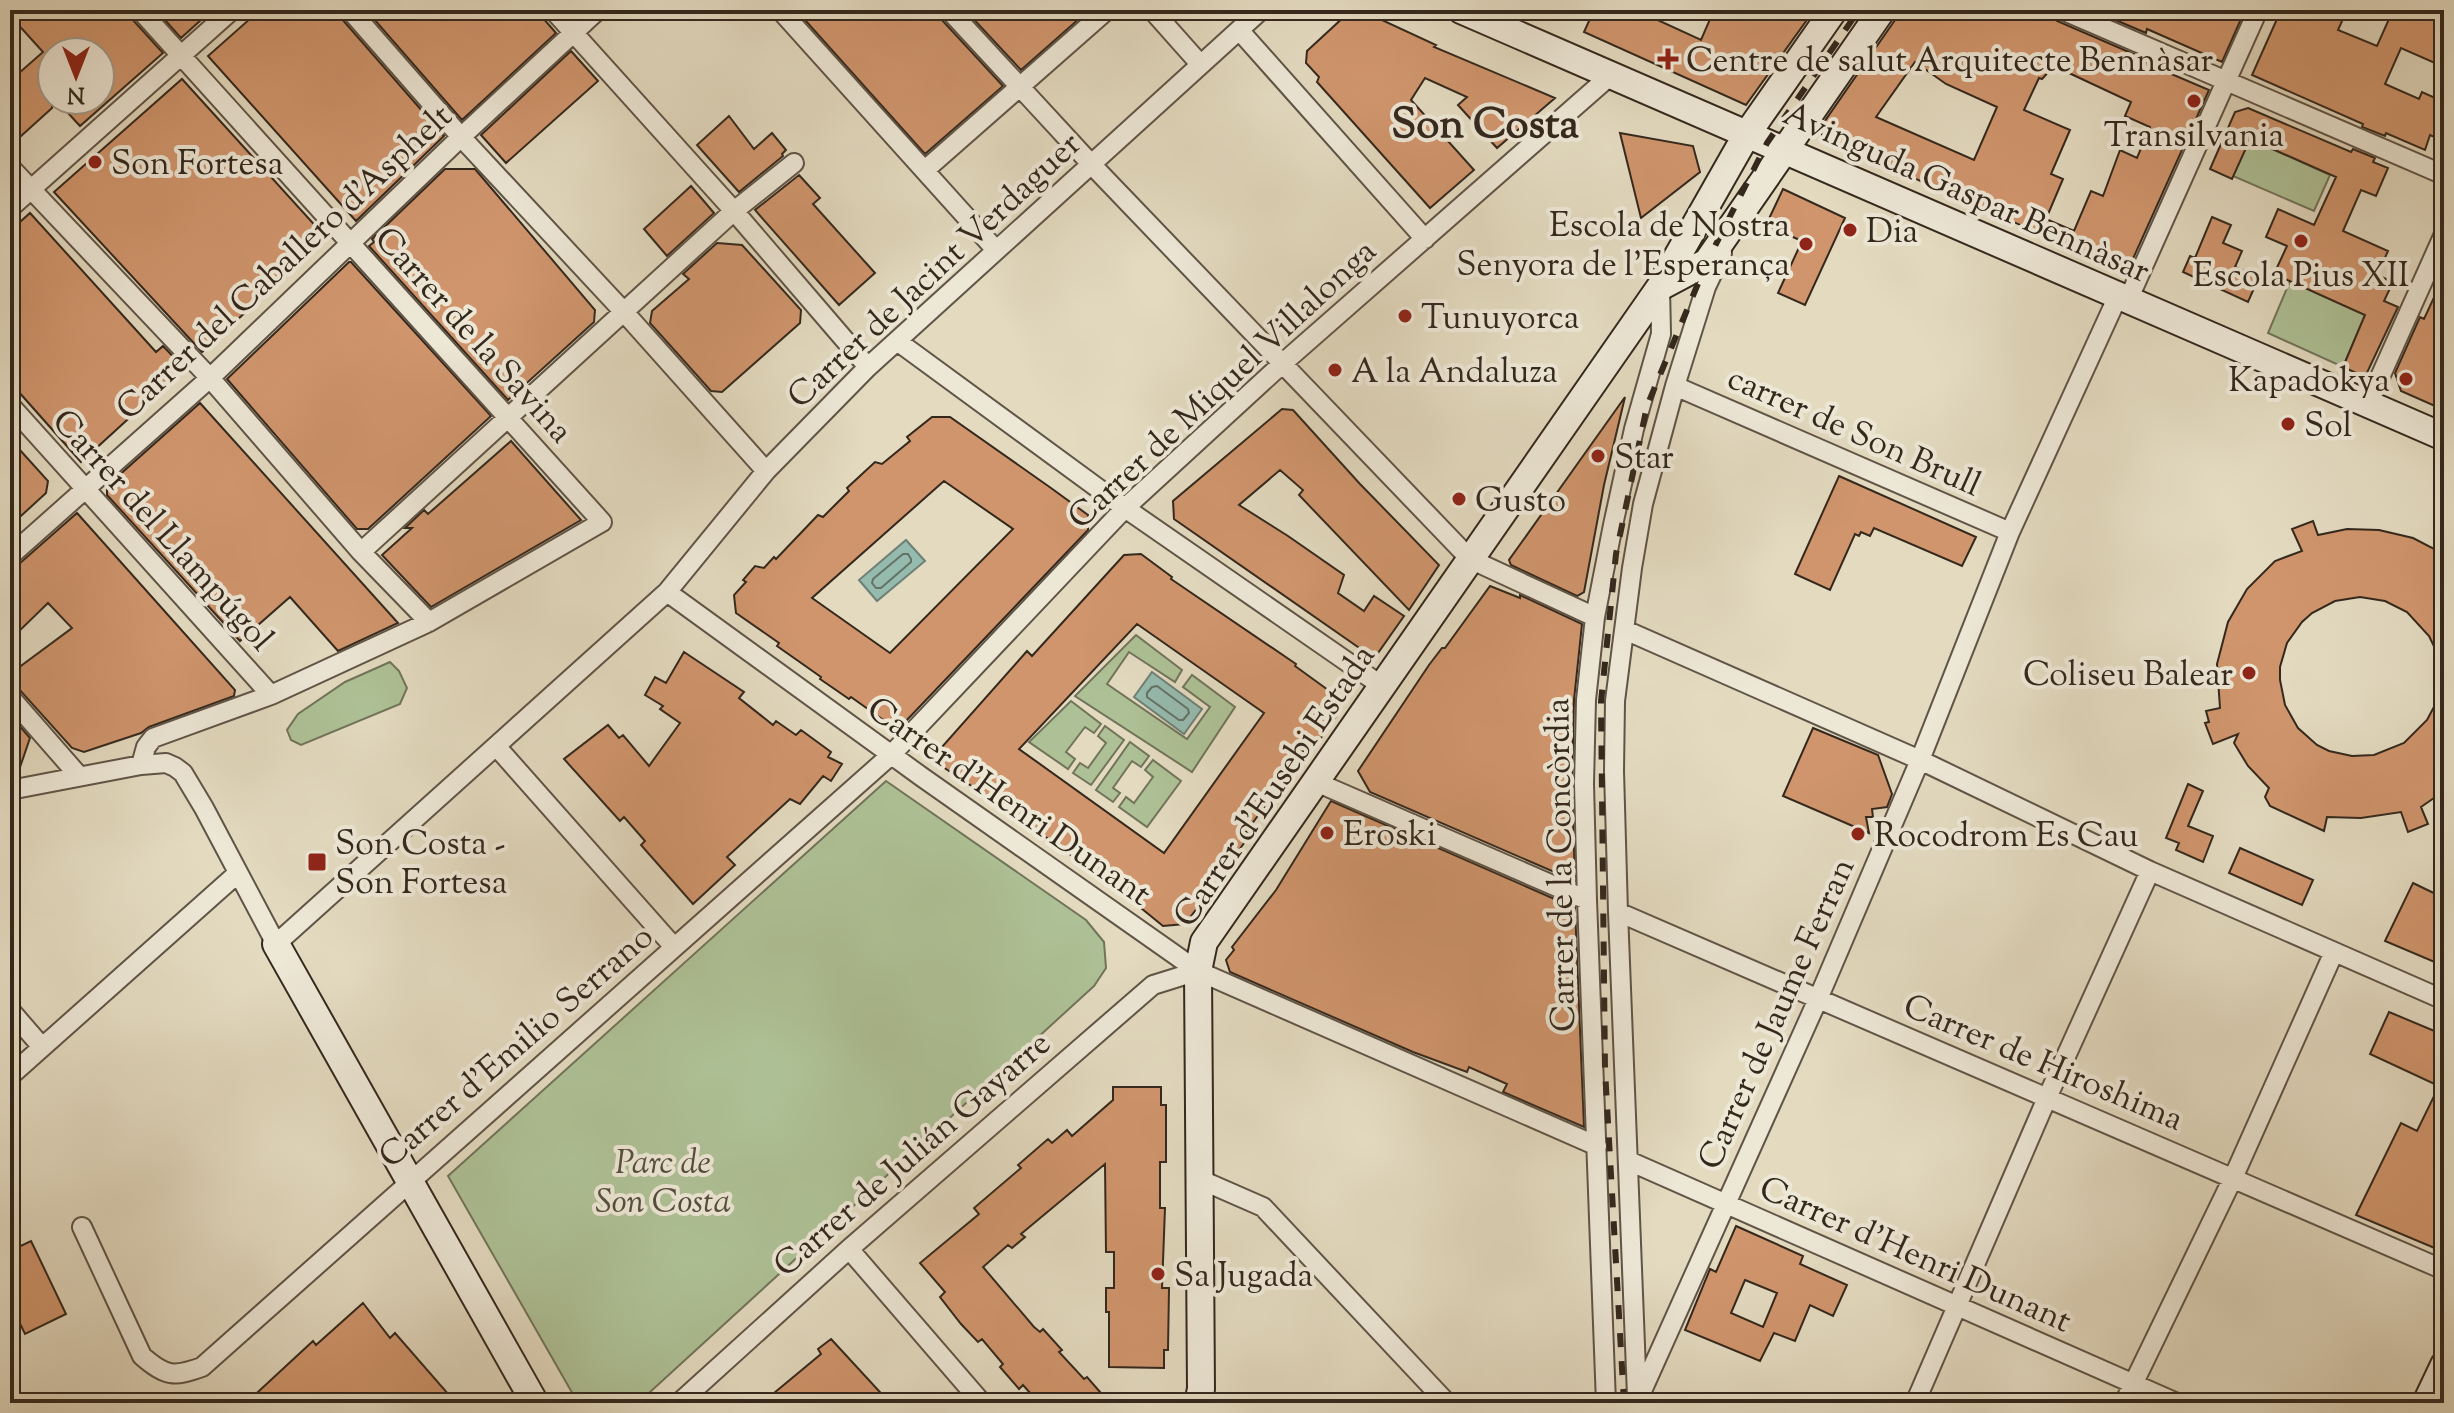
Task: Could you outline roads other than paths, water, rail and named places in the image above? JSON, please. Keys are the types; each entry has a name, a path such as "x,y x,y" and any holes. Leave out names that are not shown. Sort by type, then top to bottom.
{"main road":[{"name":"Avinguda Gaspar Bennàsar","path":"1461,10 2444,437"},
{"name":"Carrer d'Eusebi Estada","path":"1198,1403 1201,1389 1198,971 1204,942 1660,287 1747,134 1834,10"},
{"name":"Carrer d'Eusebi Estada","path":"1660,287 1707,262 1882,10"},
{"path":"276,944 535,1403"},
{"path":"2426,1403 2444,1365"}],"street":[{"name":"Carrer de la Savina","path":"140,10 602,522 429,622"},
{"path":"10,208 232,10"},
{"path":"350,10 461,137 766,471"},
{"path":"553,10 734,211 868,367"},
{"name":"Carrer del Caballero d'Asphelt","path":"10,556 210,378 598,10"},
{"path":"780,10 996,250"},
{"path":"949,10 1092,165 1470,559 1595,617"},
{"path":"925,170 1107,10"},
{"path":"1152,10 1200,64"},
{"name":"Carrer de Jacint Verdaguer","path":"276,944 667,592 766,471 868,367 1261,10"},
{"path":"2062,10 2444,175"},
{"name":"Carrer de Jaume Ferran","path":"1637,1402 1818,999 1920,760 2010,532 2258,10"},
{"path":"1239,30 1425,239"},
{"name":"Carrer de Miquel Villalonga","path":"891,755 1125,508 1283,363 1611,75"},
{"path":"361,552 734,211 794,163"},
{"path":"10,167 210,378 361,552 429,622 271,695 153,738 146,747 141,765"},
{"name":"Carrer d'Eusebi Estada","path":"1675,386 1706,287 1736,222"},
{"path":"2368,404 2444,234"},
{"name":"Carrer de la Concòrdia","path":"1606,1403 1587,900 1584,784 1586,700 1595,617 1634,429 1661,334 1660,287"},
{"path":"897,341 1125,508 1382,686"},
{"name":"Carrer de la Concòrdia","path":"1637,1402 1618,912 1615,701 1643,504 1675,386"},
{"name":"carrer de Son Brull","path":"1675,386 2010,532"},
{"name":"Carrer del Llampúgol","path":"10,405 271,695"},
{"name":"Carrer d'Henri Dunant","path":"667,592 891,755 1198,971 1597,1146"},
{"path":"1625,630 1920,760 2150,871 2444,1000"},
{"path":"10,697 79,776"},
{"path":"496,746 674,947"},
{"name":"Carrer d'Emilio Serrano","path":"82,1227 142,1356 156,1368 178,1375 202,1367 891,755"},
{"path":"10,790 166,763 183,773 276,944"},
{"path":"1316,782 1587,900"},
{"path":"1915,1403 2047,1098 2150,871"},
{"path":"10,1076 238,873"},
{"name":"Carrer de Hiroshima","path":"1618,912 2444,1270"},
{"path":"2124,1403 2233,1178 2334,952"},
{"name":"Carrer de Julián Gayarre","path":"679,1403 849,1249 1153,985 1198,971"},
{"path":"10,1010 42,1047"},
{"name":"Carrer d'Henri Dunant","path":"1629,1161 2177,1403"},
{"path":"1199,1179 1263,1207 1447,1403"},
{"path":"849,1249 982,1403"}],"water":[{"path":"906,540 925,561 877,601 859,580"},
{"path":"1152,672 1202,709 1184,734 1134,697"}],"railway":[{"path":"1624,1403 1605,1070 1601,702 1616,554 1647,406 1707,262 1767,143 1859,10"}],"place":[{"name":"Centre de salut Arquitecte Bennàsar","path":"1668,59"},
{"name":"Transilvania","path":"2194,101"},
{"name":"Son Fortesa","path":"95,162"},
{"name":"Dia","path":"1850,230"},
{"name":"Escola Pius XII","path":"2301,241"},
{"name":"Escola de Nostra Senyora de l'Esperança","path":"1806,244"},
{"name":"Tunuyorca","path":"1405,316"},
{"name":"A la Andaluza","path":"1335,370"},
{"name":"Kapadokya","path":"2406,379"},
{"name":"Sol","path":"2288,424"},
{"name":"Star","path":"1598,456"},
{"name":"Gusto","path":"1459,499"},
{"name":"Coliseu Balear","path":"2249,673"},
{"name":"Eroski","path":"1327,833"},
{"name":"Rocodrom Es Cau","path":"1858,834"},
{"name":"Son Costa - Son Fortesa","path":"317,862"},
{"name":"Sa Jugada","path":"1158,1274"}],"district":[{"name":"Son Costa","path":"1485,122"}],"park label":[{"name":"Parc de Son Costa","path":"663,1180"}]}
